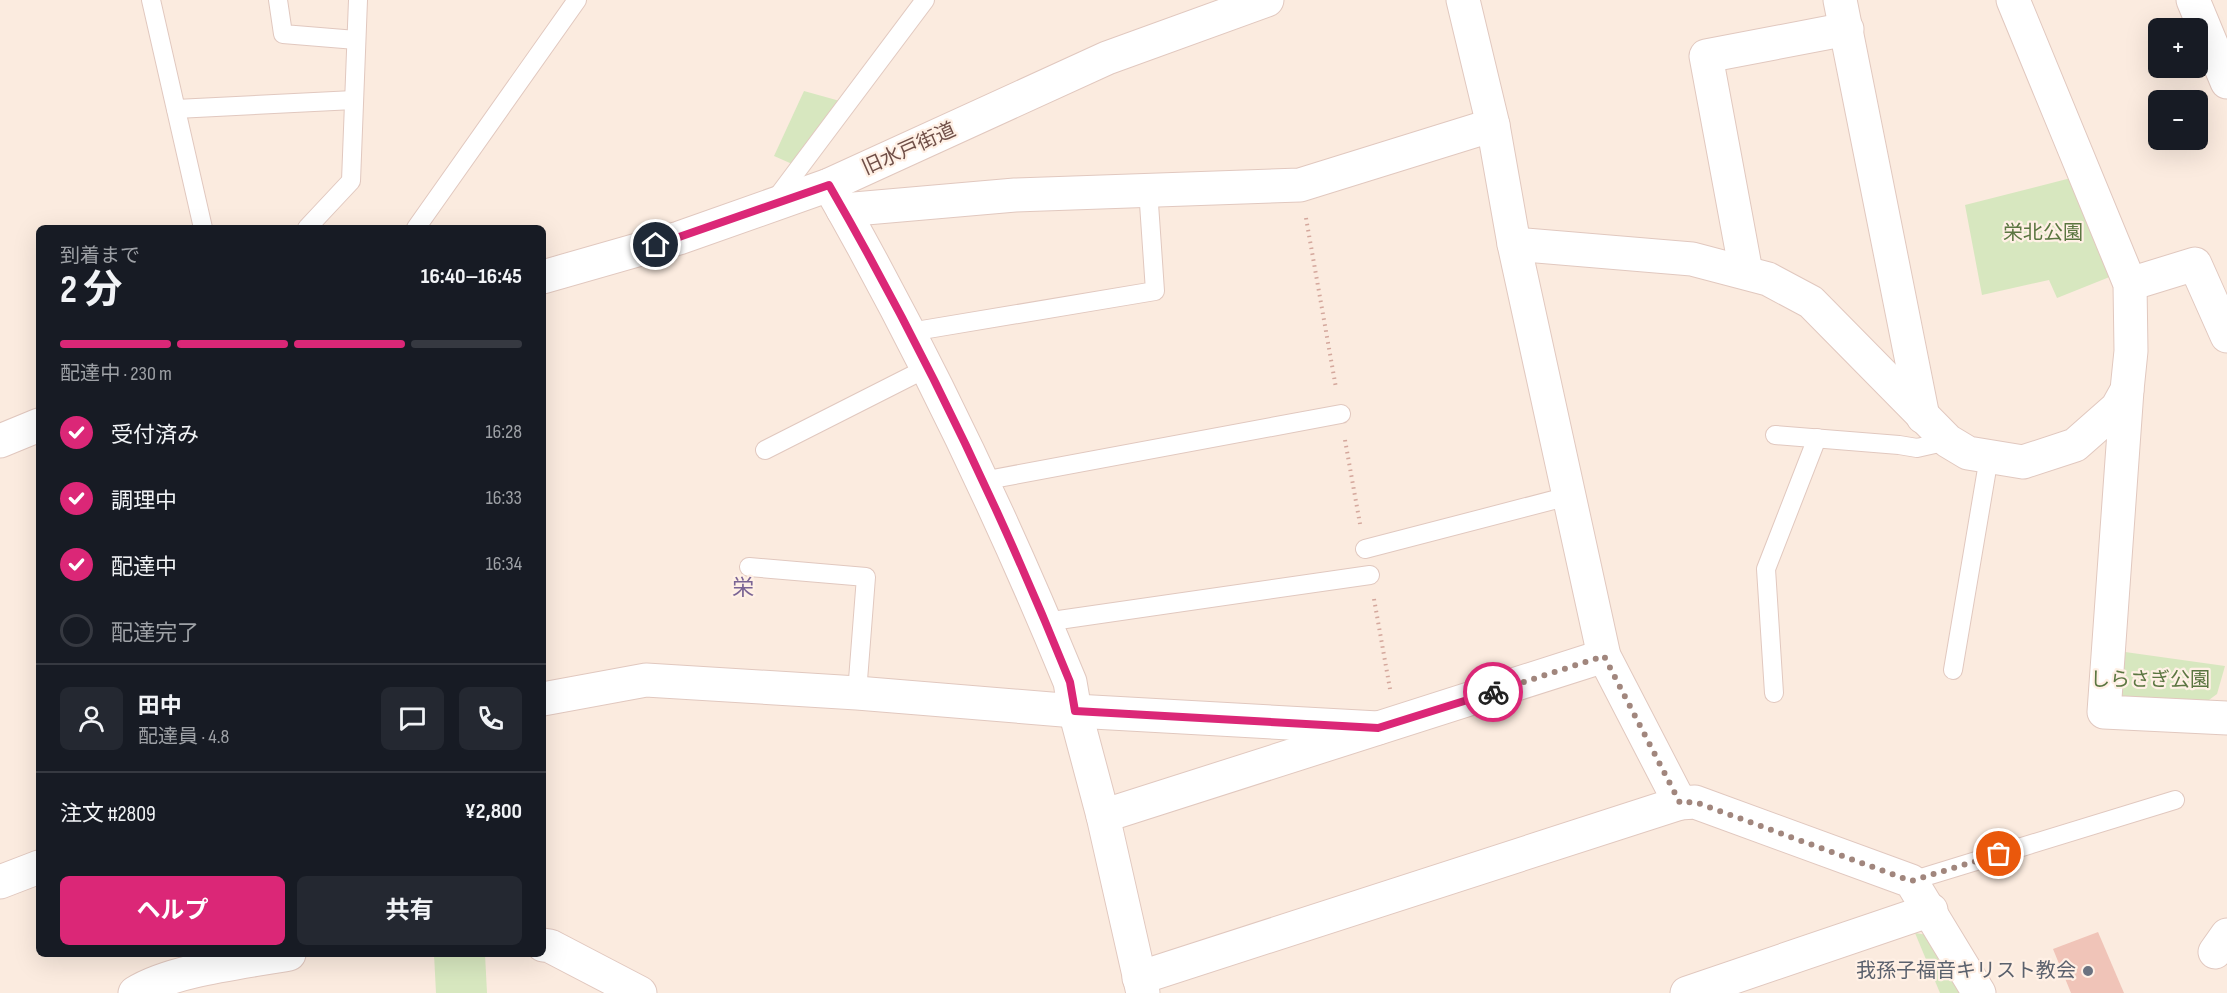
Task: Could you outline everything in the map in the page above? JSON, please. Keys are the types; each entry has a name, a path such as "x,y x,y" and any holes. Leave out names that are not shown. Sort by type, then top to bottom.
{"street":[{"name":"旧水戸街道","path":"546,276 679,238 771,205 836,197 1107,58 1267,0"},
{"path":"1463,0 1493,125 1514,244 1604,656 1680,803"},
{"path":"2013,0 2130,284 2131,351 2104,712 2226,715"},
{"path":"2193,0 2227,82"},
{"path":"1746,272 1706,56 1844,15 1923,417"},
{"path":"1493,125 1300,185 1015,195 836,197 910,332 982,481 1070,682 1141,985 1680,803 1695,802 1911,881 1931,910 1979,993"},
{"path":"1514,244 1692,259 1768,279 1811,302 1923,417 1948,441 1968,453 2023,462 2075,444 2117,408 2127,390"},
{"path":"2130,284 2195,264 2227,336"},
{"path":"0,441 36,426"},
{"path":"1103,816 1604,656"},
{"path":"546,698 646,680 857,693 1075,711 1378,728"},
{"path":"0,882 36,868"},
{"path":"1687,993 1931,910"},
{"path":"546,945 640,993"},
{"path":"135,993 148,985 182,974 273,957"}],"lane":[{"path":"151,0 202,225"},
{"path":"278,0 283,34 356,40"},
{"path":"310,225 351,181 358,0"},
{"path":"418,225 577,0"},
{"path":"771,205 926,0"},
{"path":"176,109 354,100"},
{"path":"910,332 1155,291 1148,189"},
{"path":"765,450 927,368"},
{"path":"982,481 1341,414"},
{"path":"1775,435 1899,444 1917,448 1948,441"},
{"path":"1774,693 1766,569 1817,438"},
{"path":"1953,670 1989,457"},
{"path":"1365,549 1569,496"},
{"path":"749,567 866,577 857,693"},
{"path":"1045,622 1370,575"},
{"path":"1911,881 2175,800"}],"green space":[{"path":"804,91 847,103 799,167 774,156"},
{"name":"栄北公園","path":"2071,178 2112,276 2057,298 2049,280 1982,295 1965,205"},
{"name":"しらさぎ公園","path":"2118,651 2225,666 2217,694 2198,708 2126,704 2114,690"},
{"path":"1915,933 1928,935 1960,993 1940,993"},
{"path":"434,957 485,957 487,993 436,993"}],"building":[{"name":"我孫子福音キリスト教会","path":"2098,932 2124,993 2071,993 2053,949"}],"way so far":[{"path":"1493,692 1604,656 1680,803 1695,802 1911,881 1999,854"}],"place":[{"name":"我孫子福音キリスト教会","path":"2088,971"}],"district":[{"name":"栄","path":"743,588"}],"route":[{"path":"656,245 829,185 910,332 982,481 1070,682 1075,711 1378,728 1493,692"}]}
